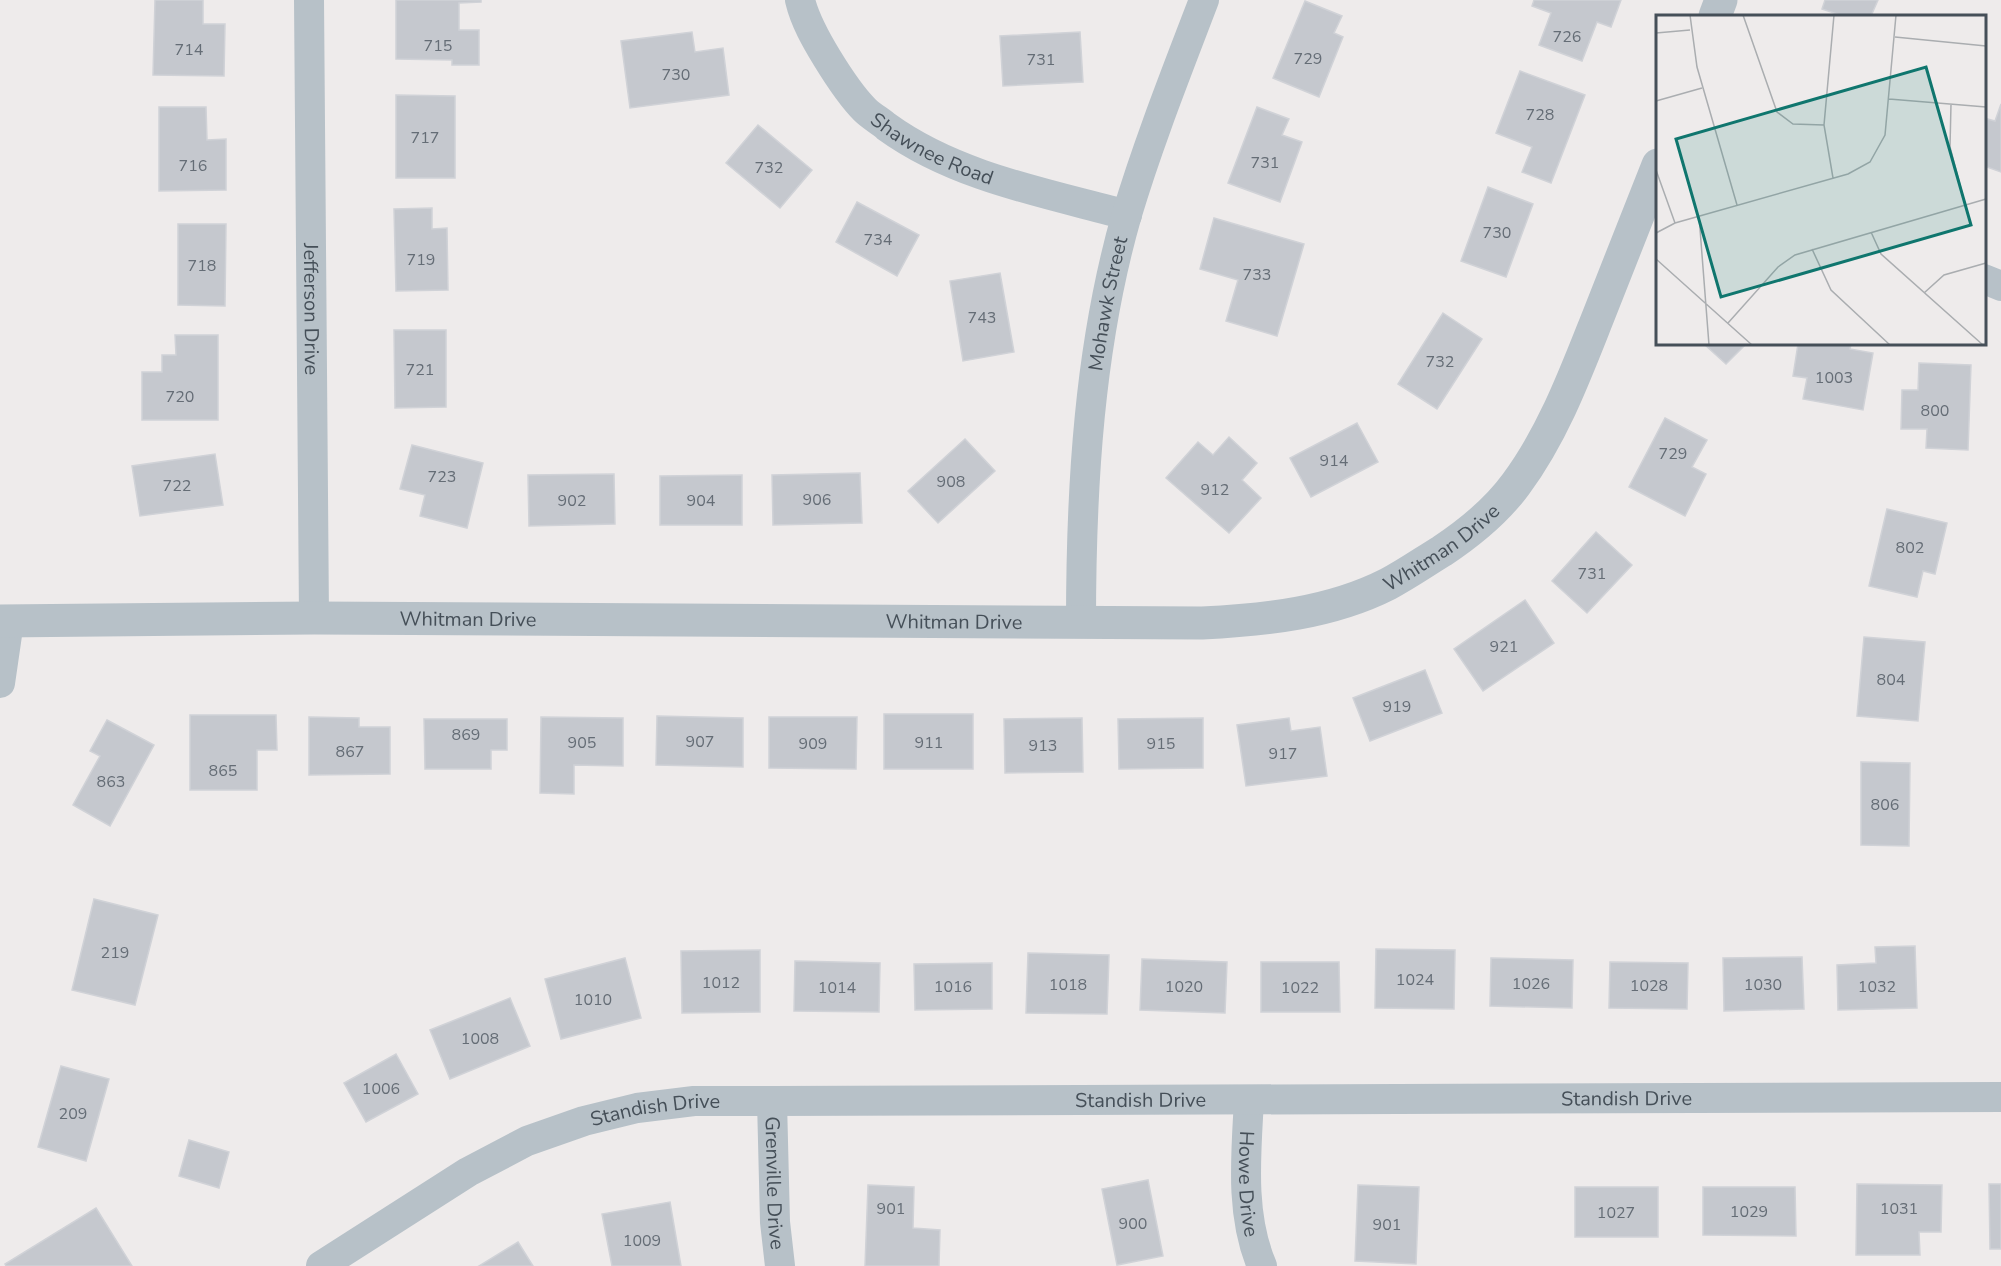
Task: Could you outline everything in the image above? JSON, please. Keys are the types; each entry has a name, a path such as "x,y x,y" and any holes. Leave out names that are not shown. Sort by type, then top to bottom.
{"street":[{"name":"Jefferson Drive","path":"309,0 314,618"},
{"name":"Shawnee Road","path":"800,0 803,13 820,48 839,79 865,111 899,136 947,162 1007,183 1127,215"},
{"name":"Mohawk Street","path":"1081,623 1081,535 1093,394 1112,273 1148,149 1204,0"},
{"path":"1715,15 1721,0"},
{"name":"Whitman Drive","path":"5,621 314,618 1081,623 1246,621 1299,613 1344,602 1387,585 1455,542 1488,515 1515,486 1539,450 1575,375 1656,170"},
{"path":"1986,280 2001,286"},
{"path":"0,683 5,621"},
{"name":"Standish Drive","path":"321,1266 487,1160 527,1141 584,1121 637,1108 694,1101 2001,1097"},
{"name":"Howe Drive","path":"1249,1100 1247,1194 1251,1228 1262,1266"},
{"name":"Grenville Drive","path":"772,1101 775,1222 780,1266"}],"building":[{"path":"155,0 203,0 203,24 225,24 224,76 153,75"},
{"path":"396,0 481,0 481,2 459,3 459,30 479,30 479,65 452,65 452,60 396,59"},
{"path":"1534,0 1621,0 1611,27 1597,22 1582,61 1539,45 1551,13 1532,6"},
{"path":"1825,0 1878,0 1871,15 1840,15 1822,9"},
{"path":"1305,1 1342,16 1334,33 1343,37 1319,97 1273,78"},
{"path":"692,32 695,52 723,48 729,95 630,108 621,41"},
{"path":"1080,32 1083,82 1003,86 1000,36"},
{"path":"1520,71 1585,95 1551,183 1522,172 1532,147 1496,133"},
{"path":"396,95 455,96 455,178 396,178"},
{"path":"2001,104 2001,172 1986,167 1986,119 1995,121"},
{"path":"159,107 206,107 207,140 226,139 226,190 159,191"},
{"path":"1257,107 1289,119 1282,135 1302,142 1280,202 1228,183"},
{"path":"758,125 812,170 780,208 726,163"},
{"path":"1488,187 1533,204 1506,277 1461,261"},
{"path":"857,202 919,235 897,276 836,242"},
{"path":"432,208 432,229 447,228 448,290 396,291 394,209"},
{"path":"1214,218 1304,244 1277,336 1226,321 1238,280 1200,269"},
{"path":"178,224 226,224 225,306 178,305"},
{"path":"1000,273 1014,352 963,361 950,281"},
{"path":"1443,313 1482,339 1437,409 1398,384"},
{"path":"394,330 446,330 446,407 395,408"},
{"path":"175,335 218,335 218,420 142,420 142,372 162,372 162,355 176,355"},
{"path":"1705,345 1745,345 1726,364"},
{"path":"1798,345 1851,345 1850,349 1873,353 1863,410 1803,399 1807,378 1793,376"},
{"path":"1919,363 1971,365 1968,450 1926,448 1927,429 1901,429 1902,390 1918,390"},
{"path":"1665,418 1707,440 1692,467 1706,474 1685,516 1629,487"},
{"path":"1357,423 1378,462 1311,497 1290,458"},
{"path":"1229,437 1257,463 1242,480 1261,498 1229,533 1166,478 1198,442 1213,455"},
{"path":"965,439 995,471 938,523 908,491"},
{"path":"412,445 483,463 467,528 420,516 425,495 400,489"},
{"path":"215,454 223,505 140,516 132,466"},
{"path":"860,473 862,523 773,525 772,475"},
{"path":"614,474 615,524 529,526 528,475"},
{"path":"742,475 742,525 660,525 660,476"},
{"path":"1887,509 1947,523 1935,574 1923,571 1917,597 1869,586"},
{"path":"1596,532 1632,565 1587,613 1552,581"},
{"path":"1525,600 1554,643 1483,691 1454,649"},
{"path":"1864,637 1925,642 1918,721 1857,716"},
{"path":"1425,670 1442,713 1370,741 1353,698"},
{"path":"884,714 973,714 973,769 884,769"},
{"path":"190,715 276,715 277,750 257,750 257,790 190,790"},
{"path":"657,716 743,718 743,767 656,765"},
{"path":"309,717 359,718 359,727 390,727 390,774 309,775"},
{"path":"541,717 623,718 623,766 574,765 574,794 540,793"},
{"path":"769,717 857,717 856,769 769,768"},
{"path":"1082,718 1083,772 1005,773 1004,719"},
{"path":"1203,718 1203,768 1119,769 1118,719"},
{"path":"1289,718 1291,731 1320,727 1327,776 1246,786 1237,725"},
{"path":"424,719 507,719 507,750 491,750 491,769 425,769"},
{"path":"107,720 154,745 110,826 73,805 100,756 90,751"},
{"path":"1861,762 1910,763 1909,846 1861,845"},
{"path":"94,899 158,915 135,1005 72,990"},
{"path":"1915,946 1917,1008 1838,1010 1837,965 1876,963 1875,947"},
{"path":"1376,949 1455,950 1454,1009 1375,1008"},
{"path":"760,950 760,1012 682,1013 681,951"},
{"path":"1028,953 1109,955 1107,1014 1026,1013"},
{"path":"1802,957 1804,1009 1724,1011 1723,958"},
{"path":"625,958 641,1018 561,1039 545,979"},
{"path":"1491,958 1573,960 1572,1008 1490,1006"},
{"path":"1142,959 1227,962 1225,1013 1140,1010"},
{"path":"795,961 880,963 879,1012 794,1011"},
{"path":"1261,962 1339,962 1340,1012 1261,1012"},
{"path":"1610,962 1688,963 1687,1009 1609,1008"},
{"path":"992,963 992,1009 915,1010 914,964"},
{"path":"510,998 530,1046 450,1079 430,1030"},
{"path":"396,1054 418,1094 366,1122 344,1083"},
{"path":"61,1066 109,1079 86,1161 38,1147"},
{"path":"189,1140 229,1152 219,1188 179,1176"},
{"path":"1148,1180 1163,1256 1117,1265 1102,1189"},
{"path":"1857,1184 1942,1185 1941,1232 1919,1232 1920,1255 1856,1255"},
{"path":"1989,1184 2001,1184 2001,1249 1990,1249"},
{"path":"868,1185 914,1187 913,1228 940,1230 939,1266 865,1266"},
{"path":"1358,1185 1419,1187 1416,1264 1355,1261"},
{"path":"1575,1187 1658,1187 1658,1237 1575,1237"},
{"path":"1703,1187 1795,1187 1796,1236 1703,1235"},
{"path":"670,1202 681,1266 612,1266 602,1214"},
{"path":"96,1208 132,1266 6,1266 5,1264"},
{"path":"518,1242 533,1266 479,1266"}]}
